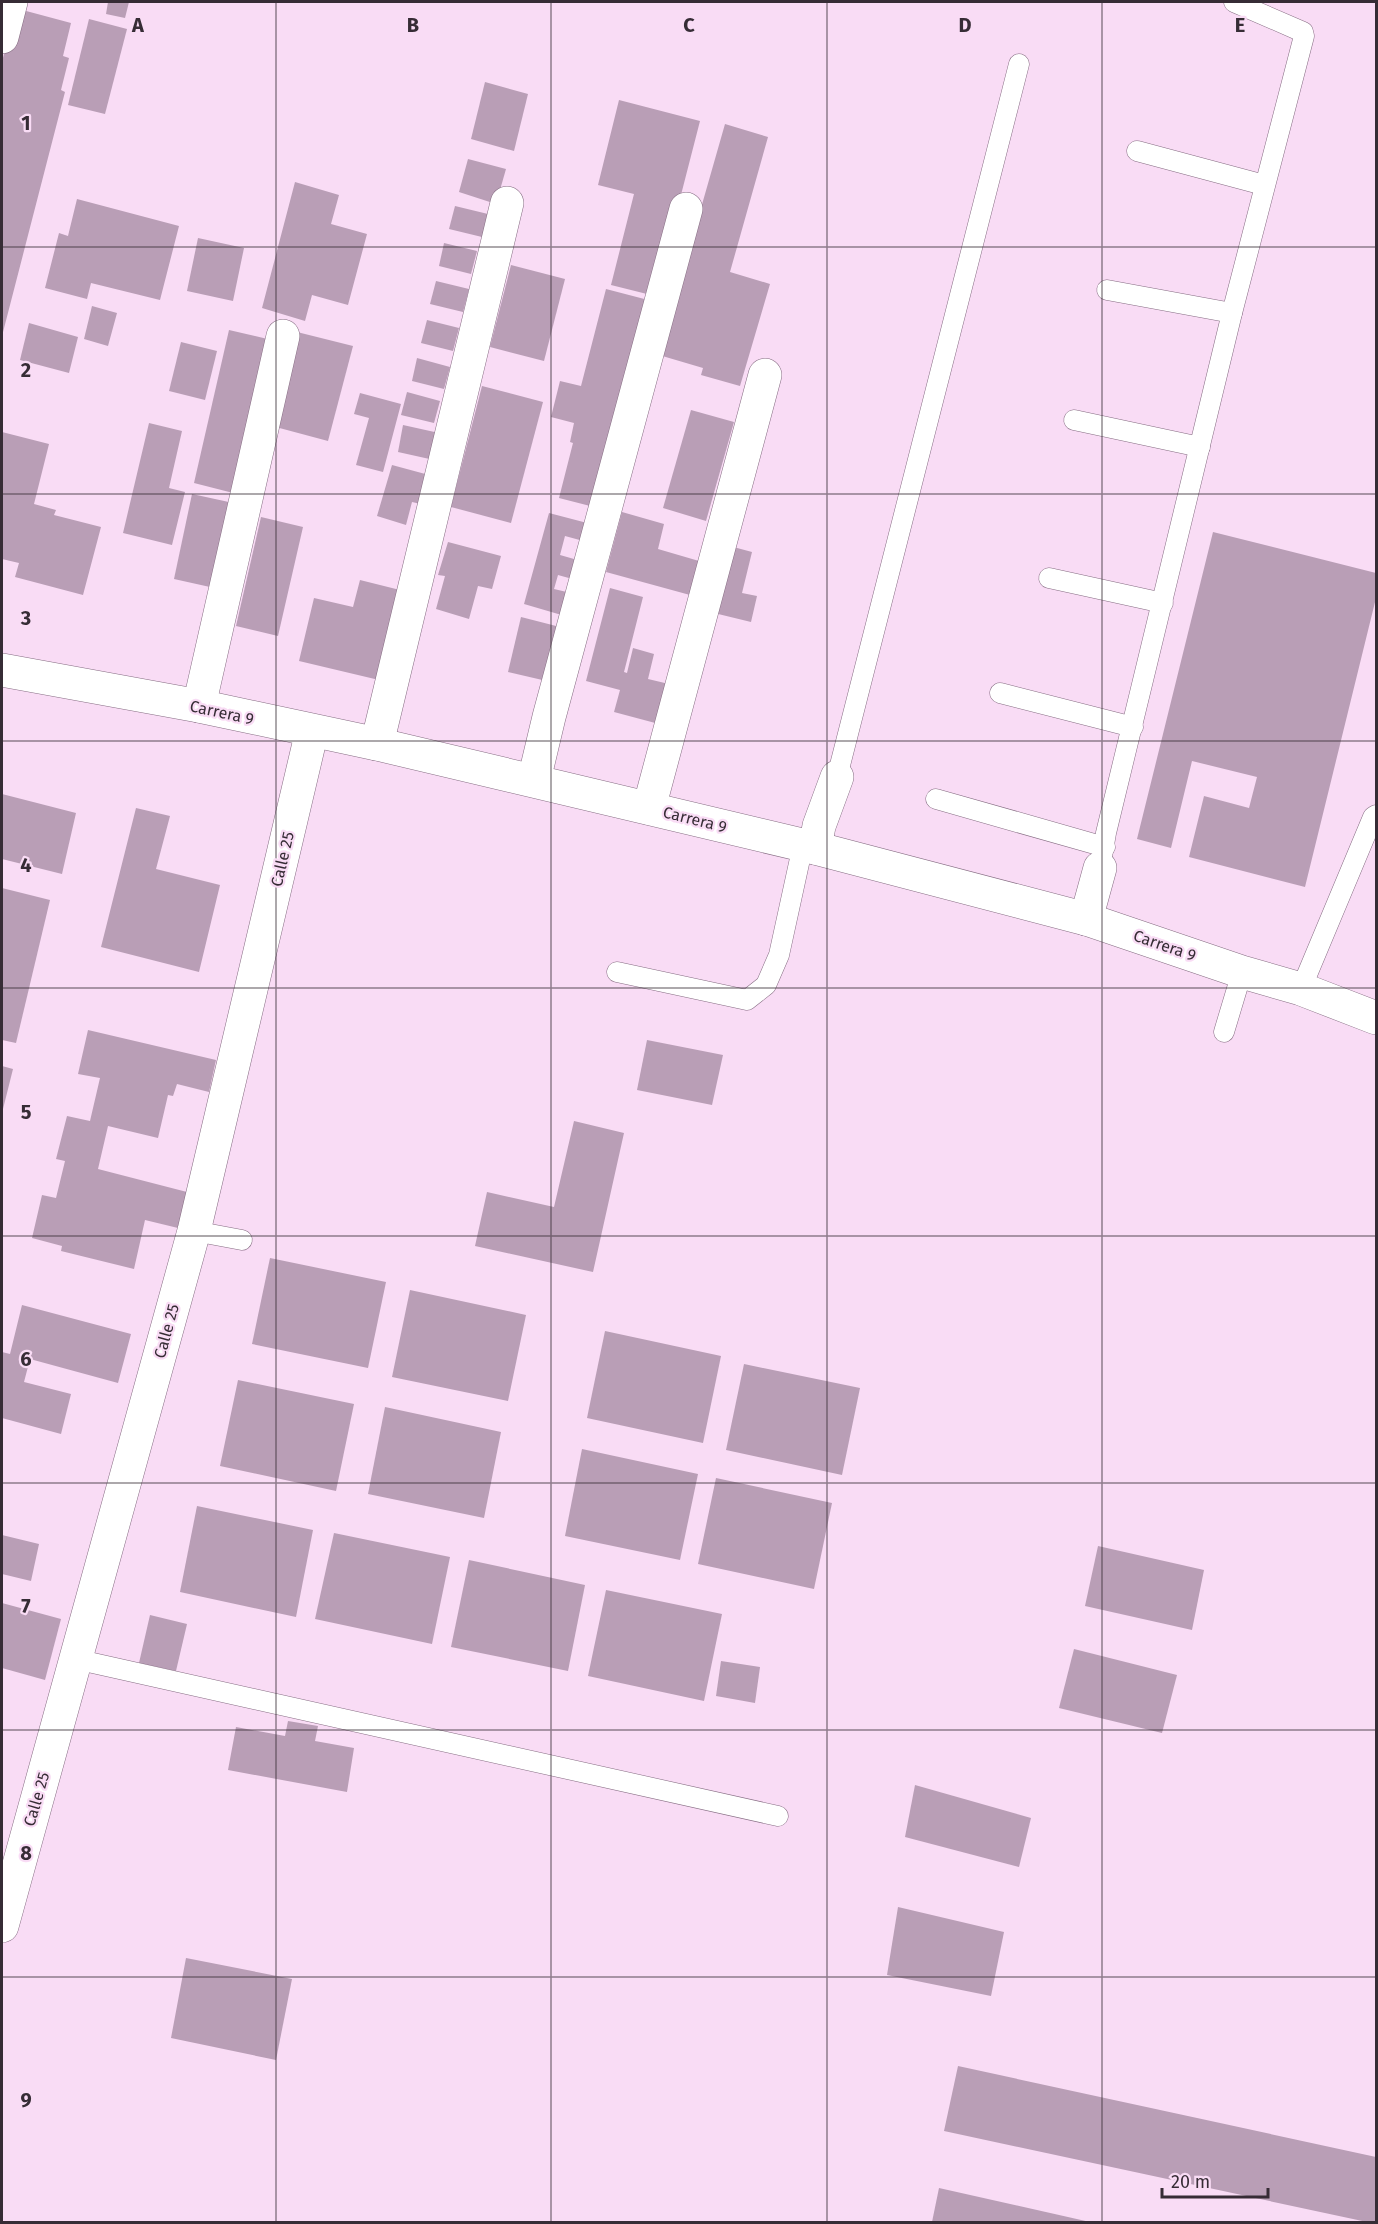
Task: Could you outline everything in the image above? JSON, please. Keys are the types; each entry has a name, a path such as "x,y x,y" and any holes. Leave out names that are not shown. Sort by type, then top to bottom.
{"street":[{"path":"2,37 11,2"},
{"path":"377,744 507,203"},
{"path":"534,780 686,209"},
{"path":"199,706 283,336"},
{"path":"649,808 765,375"},
{"name":"Carrera 9","path":"2,670 199,706 377,744 809,846 1086,919 1242,972 1301,989 1377,1018"},
{"name":"Calle 25","path":"2,1926 8,1875 75,1659 194,1232 312,731"},
{"path":"809,846 837,777"},
{"path":"1086,919 1102,857"}],"lane":[{"path":"936,799 1102,857 1232,314 1304,36 1303,32 1234,2"},
{"path":"837,777 1019,64"},
{"path":"1137,151 1264,185"},
{"path":"1107,290 1232,314"},
{"path":"1074,420 1200,447"},
{"path":"1049,578 1163,603"},
{"path":"1000,693 1133,727"},
{"path":"1301,989 1373,817 1377,815"},
{"path":"617,972 747,1000 766,985 779,955 809,846"},
{"path":"1224,1032 1242,972"},
{"path":"194,1232 242,1240"},
{"path":"75,1659 778,1816"}],"building":[{"path":"108,2 129,2 125,18 106,14"},
{"path":"15,8 71,23 63,56 69,58 61,90 65,92 2,336 2,62"},
{"path":"89,19 127,29 105,114 68,105"},
{"path":"485,82 528,94 514,151 471,139"},
{"path":"619,100 700,121 655,296 611,285 634,194 598,185"},
{"path":"725,124 768,137 730,272 770,284 740,386 701,375 703,368 659,355"},
{"path":"468,159 506,169 496,204 459,192"},
{"path":"295,182 339,195 331,224 367,234 348,305 312,295 305,321 262,308"},
{"path":"77,199 179,226 160,300 91,283 87,299 45,288 59,233 68,236"},
{"path":"455,206 488,214 482,237 449,229"},
{"path":"198,238 244,248 233,301 187,291"},
{"path":"444,243 477,251 471,274 439,266"},
{"path":"511,265 565,279 544,361 490,347"},
{"path":"436,281 469,289 463,312 430,304"},
{"path":"606,289 652,301 598,508 559,498 573,443 570,442 574,423 551,417 560,381 581,386"},
{"path":"92,306 117,313 108,346 84,339"},
{"path":"427,320 459,328 453,351 421,343"},
{"path":"29,323 78,337 69,373 20,360"},
{"path":"229,330 276,341 241,495 194,483"},
{"path":"297,332 353,346 328,441 272,426"},
{"path":"181,342 217,351 205,400 169,391"},
{"path":"417,358 450,367 444,389 412,381"},
{"path":"482,386 543,402 511,523 451,507"},
{"path":"407,392 440,401 434,423 401,415"},
{"path":"360,393 401,404 383,472 356,465 369,418 354,414"},
{"path":"691,410 734,422 706,521 663,508"},
{"path":"149,423 182,431 169,488 185,492 172,545 123,533"},
{"path":"403,425 439,433 434,460 398,452"},
{"path":"2,432 49,444 34,504 56,510 54,515 101,527 83,595 15,577 19,563 2,559"},
{"path":"392,465 429,475 421,504 412,502 406,525 377,516"},
{"path":"192,494 238,504 219,589 174,579"},
{"path":"622,512 664,524 658,549 699,561 690,595 606,572"},
{"path":"549,513 591,524 587,542 565,536 560,555 581,561 576,580 558,575 554,589 571,593 565,616 524,604"},
{"path":"261,517 303,527 278,636 236,626"},
{"path":"1213,532 1376,573 1376,598 1305,887 1189,857 1204,796 1249,808 1257,777 1192,761 1171,848 1137,839"},
{"path":"448,542 501,556 492,589 478,586 469,619 436,609 445,576 438,575"},
{"path":"726,545 752,552 742,593 757,596 751,622 710,612"},
{"path":"360,580 400,590 379,680 299,661 314,598 353,607"},
{"path":"610,588 643,597 624,672 627,673 633,648 654,654 648,679 669,684 659,724 614,712 620,690 586,681"},
{"path":"521,617 564,628 551,682 508,672"},
{"path":"2,794 76,813 62,874 2,859"},
{"path":"136,808 170,816 156,869 220,885 199,972 101,947"},
{"path":"2,888 50,900 16,1043 2,1040"},
{"path":"88,1030 216,1060 209,1092 177,1084 173,1096 168,1095 158,1138 108,1126 98,1169 187,1192 178,1228 145,1220 134,1269 61,1251 62,1246 32,1238 42,1195 56,1198 65,1161 56,1159 67,1116 90,1121 100,1078 78,1074"},
{"path":"647,1040 723,1055 712,1105 637,1090"},
{"path":"2,1066 13,1069 2,1113"},
{"path":"574,1121 624,1133 593,1272 475,1246 487,1192 554,1207"},
{"path":"270,1258 386,1282 368,1368 252,1344"},
{"path":"410,1290 526,1315 508,1401 392,1377"},
{"path":"22,1305 131,1334 118,1383 30,1359 24,1382 71,1394 61,1434 2,1418 2,1352 10,1354"},
{"path":"605,1331 721,1356 703,1443 587,1418"},
{"path":"744,1364 860,1388 842,1475 726,1450"},
{"path":"238,1380 354,1404 336,1491 220,1466"},
{"path":"385,1407 501,1432 484,1518 368,1494"},
{"path":"582,1449 698,1474 680,1560 565,1536"},
{"path":"716,1478 832,1503 814,1589 698,1564"},
{"path":"197,1506 313,1530 296,1617 180,1592"},
{"path":"334,1533 450,1557 432,1644 315,1619"},
{"path":"2,1535 39,1544 31,1581 2,1574"},
{"path":"1098,1546 1204,1570 1192,1630 1085,1606"},
{"path":"469,1560 585,1585 568,1671 451,1647"},
{"path":"606,1590 722,1614 704,1701 588,1676"},
{"path":"2,1603 61,1619 45,1680 2,1668"},
{"path":"150,1615 187,1624 176,1671 139,1663"},
{"path":"1074,1649 1177,1675 1162,1733 1059,1708"},
{"path":"721,1661 760,1667 755,1703 716,1696"},
{"path":"288,1721 318,1726 315,1741 354,1748 347,1792 228,1770 236,1727 285,1736"},
{"path":"915,1785 1031,1818 1019,1867 905,1837"},
{"path":"898,1907 1004,1932 991,1996 887,1975"},
{"path":"186,1958 292,1979 276,2060 171,2038"},
{"path":"958,2066 1376,2157 1376,2222 1367,2222 944,2131"},
{"path":"939,2188 1090,2222 932,2222"}]}
